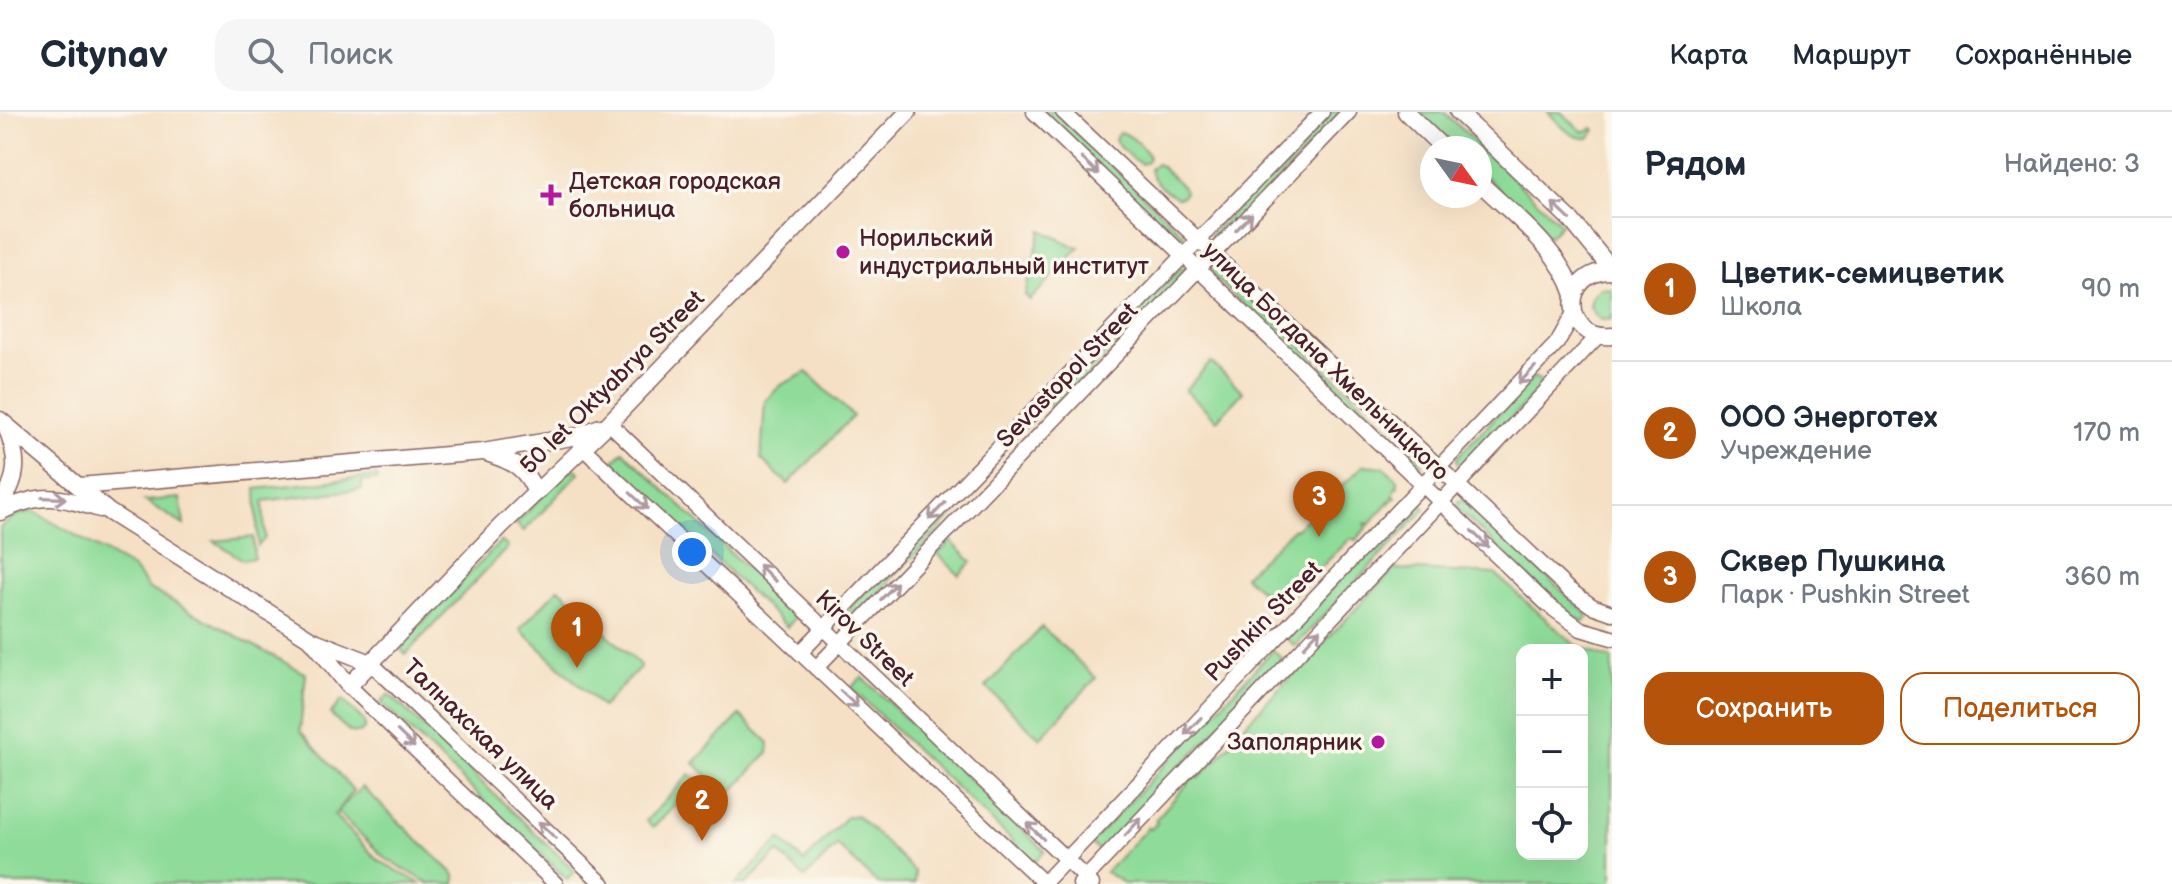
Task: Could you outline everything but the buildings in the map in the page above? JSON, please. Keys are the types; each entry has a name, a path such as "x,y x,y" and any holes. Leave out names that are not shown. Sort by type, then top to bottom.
{"main road":[{"name":"50 let Oktyabrya Street","path":"349,686 536,493 609,423 908,112"},
{"path":"1406,112 1431,136"},
{"path":"1458,112 1571,220 1612,271"},
{"path":"1492,194 1546,246 1562,268 1574,295 1574,313 1583,328 1605,336"},
{"path":"1574,295 1579,284 1589,275 1612,271"},
{"path":"0,505 15,477 16,463 14,447 3,423"},
{"name":"Талнахская улица","path":"3,423 109,512 312,640 371,663"},
{"path":"79,486 483,452 578,436 609,423"},
{"path":"483,452 520,467 536,493"},
{"path":"0,512 33,499 49,497 68,499 109,512"},
{"name":"Талнахская улица","path":"312,640 349,686"}],"street":[{"name":"улица Богдана Хмельницкого","path":"1034,112 1548,605 1581,629 1612,638"},
{"name":"улица Богдана Хмельницкого","path":"1063,112 1568,589 1580,599 1607,612 1594,634"},
{"name":"Sevastopol Street","path":"800,653 1322,112"},
{"name":"Sevastopol Street","path":"816,668 1349,112"},
{"name":"Pushkin Street","path":"1044,884 1557,343 1574,313"},
{"name":"Pushkin Street","path":"1085,882 1441,501 1605,336"},
{"path":"1038,406 1053,421"},
{"name":"Kirov Street","path":"609,423 1085,882"},
{"path":"583,448 1044,884"},
{"path":"974,473 989,487"},
{"name":"Талнахская улица","path":"371,663 603,884"},
{"name":"Талнахская улица","path":"349,686 556,884"}],"green space":[{"path":"1042,112 1055,112 1183,234 1184,241 1177,241"},
{"path":"1331,112 1343,112 1217,242 1211,241 1211,234"},
{"path":"1418,112 1444,112 1469,136 1443,136"},
{"path":"1548,112 1561,112 1583,132 1595,130 1589,138 1577,136"},
{"path":"1119,132 1140,145 1149,157 1147,162 1142,164 1123,150 1115,139"},
{"path":"1492,158 1561,224 1549,237 1492,182"},
{"path":"1157,164 1183,187 1183,196 1174,196 1157,182 1150,169"},
{"path":"1041,230 1080,247 1030,300 1025,295"},
{"path":"1182,267 1187,271 1186,275 1054,411 1048,404"},
{"path":"1214,268 1219,268 1317,361 1311,368 1212,275"},
{"path":"1601,288 1612,289 1612,319 1602,320 1590,307 1592,296"},
{"path":"1211,362 1243,392 1217,420 1185,390"},
{"path":"1322,365 1421,459 1422,466 1415,466 1315,372"},
{"path":"807,372 853,416 788,484 761,459 765,401 781,385"},
{"path":"1534,377 1541,387 1465,467 1458,465 1456,458"},
{"path":"623,451 797,616 787,627 613,462"},
{"path":"1364,465 1384,467 1398,480 1393,497 1397,496 1369,525 1365,524 1367,527 1356,540 1351,538 1280,607 1244,576"},
{"path":"576,469 579,473 524,531 516,524 567,471"},
{"path":"377,476 378,480 362,482 362,489 263,501 265,538 258,546 256,489"},
{"path":"974,480 981,486 852,620 848,620 845,614"},
{"path":"180,498 184,525 145,501"},
{"path":"1416,499 1425,509 1295,646 1285,637"},
{"path":"1464,500 1588,615 1587,619 1583,622 1552,600 1457,508 1458,501"},
{"path":"33,511 134,569 148,588 306,674 300,731 353,790 337,811 362,787 455,875 455,884 430,884 385,858 337,812 334,815 378,860 421,884 0,884 0,527 17,515"},
{"path":"253,537 254,558 243,560 214,541"},
{"path":"501,541 508,547 406,654 401,650 406,640"},
{"path":"951,541 972,562 959,575 938,554"},
{"name":"Заполярник","path":"1394,569 1495,574 1574,644 1516,644 1516,860 1588,860 1588,650 1612,659 1612,884 1125,884 1106,872 1148,827 1150,830 1157,823 1155,820 1207,762 1198,779 1242,732 1237,733"},
{"path":"559,588 641,666 602,707 520,629"},
{"path":"1042,627 1096,678 1040,738 986,687"},
{"path":"1273,650 1283,659 1100,852 1091,843"},
{"path":"862,677 1045,851 1035,862 851,688"},
{"path":"389,694 575,871 567,879 381,703"},
{"path":"342,700 364,721 365,728 360,733 350,732 330,714"},
{"path":"740,715 769,743 768,753 732,791 724,792 694,763"},
{"path":"690,774 698,781 653,828 646,821"},
{"path":"857,815 915,872 914,884 878,884 837,845 805,878 778,852 746,884 736,884 780,839 804,862 846,817"}],"place":[{"name":"Детская городская больница","path":"551,195"},
{"name":"Норильский индустриальный институт","path":"843,252"},
{"name":"Сквер Пушкина","path":"1319,537"},
{"name":"Цветик-семицветик","path":"577,668"},
{"name":"Заполярник","path":"1378,742"},
{"name":"ООО Энерготех","path":"702,841"}]}
